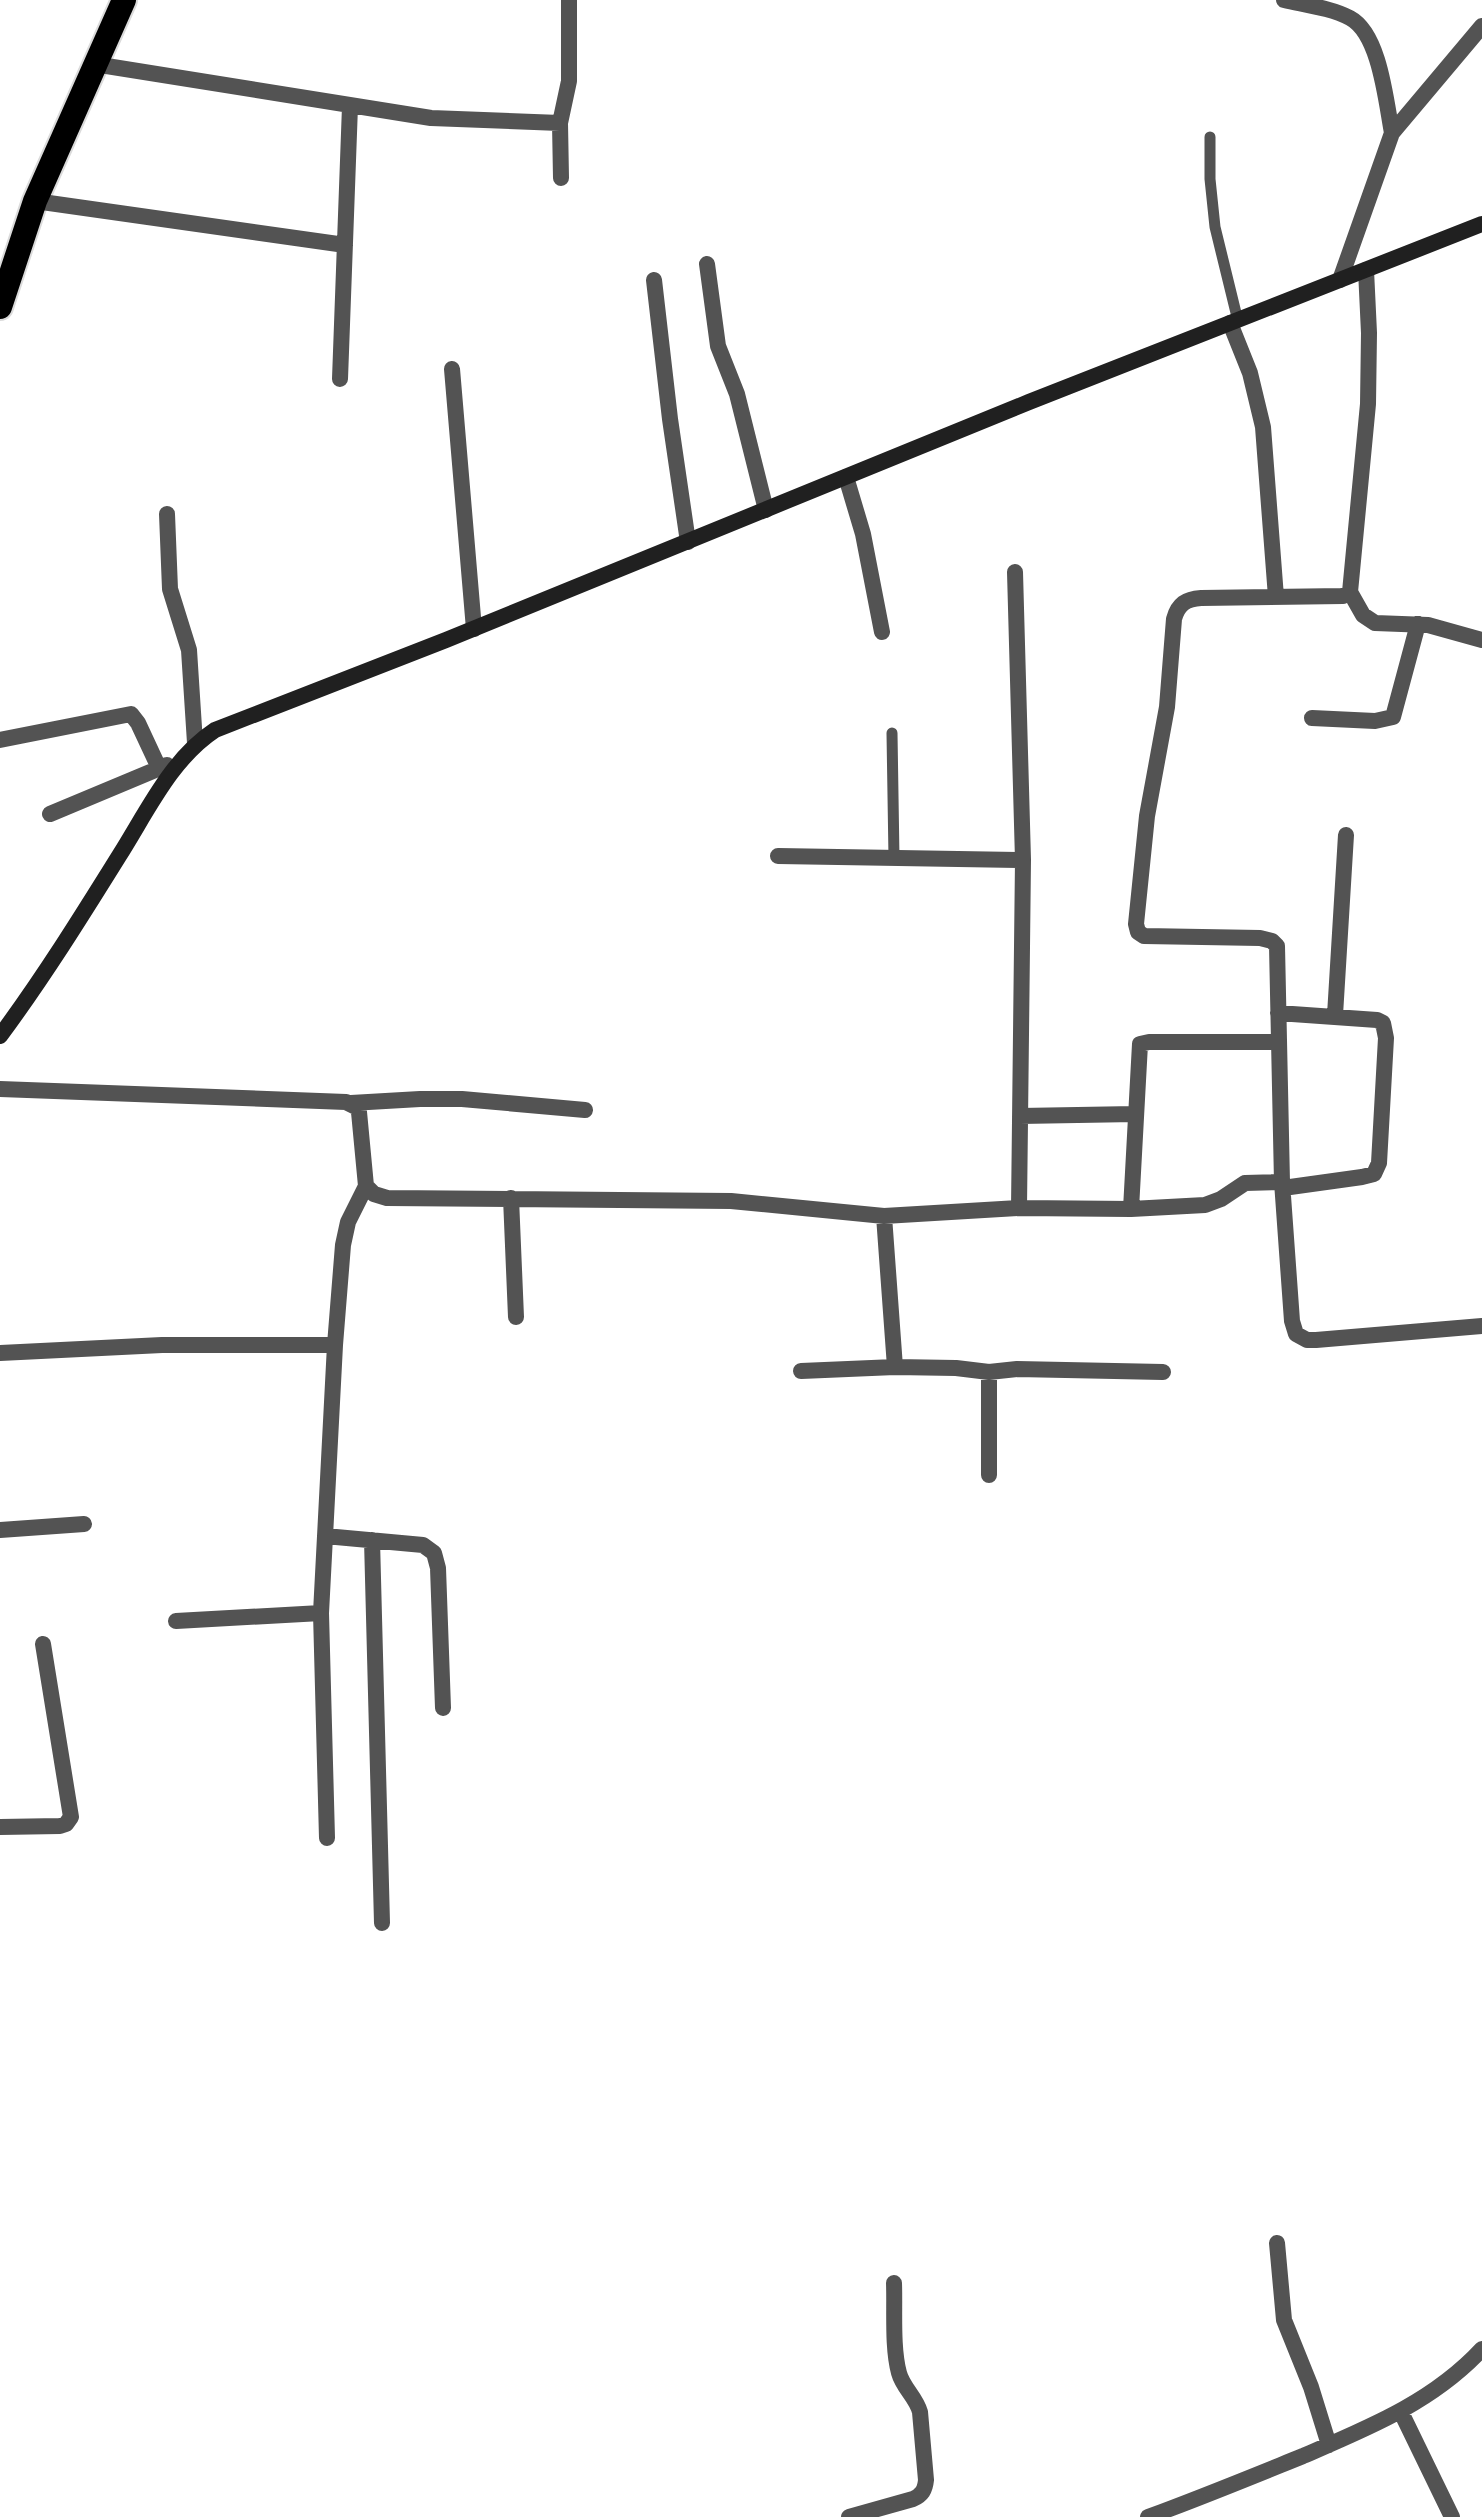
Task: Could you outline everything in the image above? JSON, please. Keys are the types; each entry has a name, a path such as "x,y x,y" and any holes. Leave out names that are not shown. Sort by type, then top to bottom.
{"highway":[{"path":"0,307 35,201 124,0"}],"street":[{"path":"561,178 560,123 568,90 569,0"},
{"path":"1284,0 1332,6 1351,19 1370,40 1392,133"},
{"path":"1340,280 1392,133 1482,26"},
{"path":"94,64 350,106 457,120 560,123"},
{"path":"340,379 350,106"},
{"path":"35,201 345,245"},
{"path":"0,1036 75,926 182,758 195,743 215,730 1482,224"},
{"path":"707,264 718,346 737,394 766,510"},
{"path":"1366,270 1368,404 1350,592 1363,615 1375,623 1418,624 1482,640"},
{"path":"654,280 688,542"},
{"path":"1234,322 1263,427 1276,597"},
{"path":"452,369 474,629"},
{"path":"846,477 863,534 882,632"},
{"path":"167,514 170,589 189,650 195,743"},
{"path":"1015,572 1023,860 1019,1208"},
{"path":"1350,592 1343,596 1191,599 1184,601 1176,612 1164,727 1147,816 1136,924 1138,932 1144,936 1260,938 1272,941 1278,950 1282,1185 1292,1321 1293,1329 1300,1338 1316,1340 1482,1326"},
{"path":"1312,718 1375,721 1393,717 1418,624"},
{"path":"0,740 131,714 159,768"},
{"path":"50,814 182,758"},
{"path":"1335,1015 1346,835"},
{"path":"778,856 1023,860"},
{"path":"366,1186 374,1194 387,1198 731,1201 884,1216 1019,1208 1131,1209 1205,1205 1221,1199 1245,1183 1282,1185 1374,1174 1379,1163 1385,1029 1377,1020 1278,1013"},
{"path":"1131,1209 1139,1047 1142,1043 1278,1042"},
{"path":"0,1089 337,1100 351,1103 462,1099 585,1110"},
{"path":"327,1838 321,1613 335,1345 343,1245 348,1222 366,1186 361,1119 351,1103"},
{"path":"1020,1116 1135,1114"},
{"path":"511,1198 516,1317"},
{"path":"884,1216 895,1367"},
{"path":"0,1353 162,1345 335,1345"},
{"path":"801,1371 895,1367 989,1372 1017,1369 1163,1372"},
{"path":"989,1372 989,1475"},
{"path":"0,1530 84,1524"},
{"path":"325,1536 423,1545 434,1553 438,1568 443,1708"},
{"path":"372,1540 382,1923"},
{"path":"176,1621 321,1613"},
{"path":"0,1827 60,1826 71,1817 43,1644"},
{"path":"1277,2243 1284,2320 1311,2387 1329,2445"},
{"path":"849,2517 913,2499 925,2489 920,2412 898,2366 894,2283"},
{"path":"1148,2517 1216,2492 1401,2412 1423,2400 1463,2370 1482,2349"},
{"path":"1401,2412 1452,2517"}],"lane":[{"path":"1210,137 1215,227 1234,322"},
{"path":"892,733 894,858"}]}
